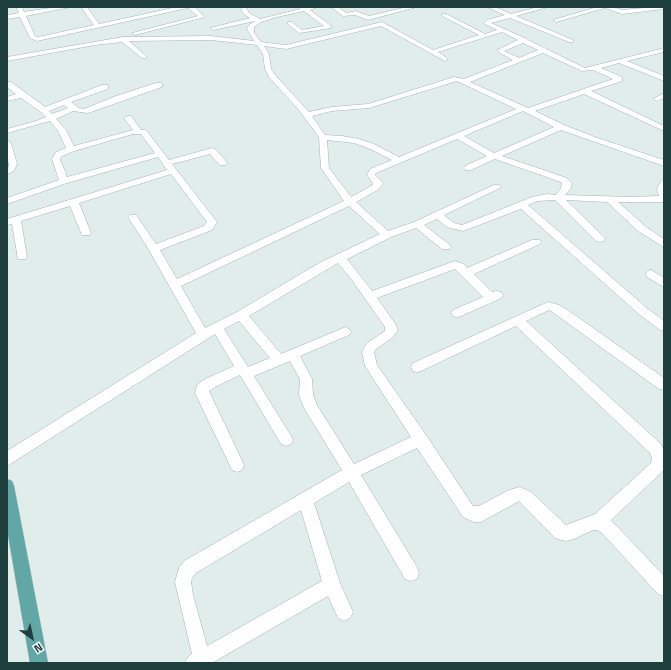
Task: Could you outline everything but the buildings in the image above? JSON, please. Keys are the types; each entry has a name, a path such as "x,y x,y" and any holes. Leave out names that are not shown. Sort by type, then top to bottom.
{"main road":[{"path":"7,486 40,663"}],"street":[{"path":"19,7 34,39 185,7"},
{"path":"7,17 68,7"},
{"path":"84,7 98,26"},
{"path":"126,39 133,33 202,17 190,7"},
{"path":"246,7 244,9 247,14 257,20"},
{"path":"213,28 257,20 303,8 315,7"},
{"path":"336,8 352,7"},
{"path":"336,8 345,15 356,13 368,18 417,7"},
{"path":"490,7 571,41"},
{"path":"545,7 532,8 510,16 488,21 488,24 523,39 581,70 588,70 664,50"},
{"path":"556,20 604,7"},
{"path":"608,7 622,12 662,9"},
{"path":"290,23 300,32 329,27 303,8"},
{"path":"444,15 485,36"},
{"path":"257,20 250,29 258,44 266,54 268,69 273,77 307,115 323,137 325,168 341,192 350,202 387,235"},
{"path":"7,59 126,39 198,37 286,47 382,24 445,59"},
{"path":"432,52 503,30"},
{"path":"518,60 500,50 545,30"},
{"path":"126,39 144,57"},
{"path":"464,82 544,50"},
{"path":"654,52 664,56"},
{"path":"620,61 664,79"},
{"path":"174,285 350,202 377,186 378,183 371,173 398,160 525,110 619,79 595,68"},
{"path":"307,115 332,109 368,106 457,79 561,127 664,163"},
{"path":"8,84 44,110 52,118 62,130 71,149"},
{"path":"65,102 81,112 85,112 119,98 159,85"},
{"path":"44,110 106,88"},
{"path":"584,91 664,129"},
{"path":"7,99 22,95"},
{"path":"657,99 664,95"},
{"path":"7,131 39,123 74,108"},
{"path":"128,118 138,131"},
{"path":"468,168 492,156 561,127"},
{"path":"64,180 56,159 59,154 71,149 138,131 143,132 212,222 212,225 208,228 154,249"},
{"path":"458,136 492,156 564,180 567,183 566,188 558,198"},
{"path":"323,137 342,138 356,141 371,146 398,160"},
{"path":"7,143 13,164 11,169 7,171"},
{"path":"22,257 12,220 73,201 212,151 223,163"},
{"path":"8,199 64,180 160,154"},
{"path":"437,214 451,225 463,228 535,199 664,199 662,188 664,183"},
{"path":"7,459 203,334 240,315 324,266 387,235 417,224 497,187"},
{"path":"558,198 600,239"},
{"path":"609,199 642,229 664,244"},
{"path":"73,201 86,233"},
{"path":"522,204 644,312 664,327"},
{"path":"133,217 154,249 203,334"},
{"path":"417,224 446,247"},
{"path":"466,273 536,242"},
{"path":"340,258 370,296 392,330 389,334 371,346 368,352 368,359 379,379 421,439 462,505 468,512 481,514 514,495 520,494 526,497 560,532 566,533 574,531 592,522 598,522 608,527 664,588"},
{"path":"370,296 455,265 460,267 494,296 457,313"},
{"path":"651,274 664,283"},
{"path":"417,367 548,306 554,308 615,349 664,385"},
{"path":"240,315 279,360"},
{"path":"516,320 656,449 659,458 657,467 598,522"},
{"path":"217,327 286,440"},
{"path":"237,465 202,393 204,386 210,382 293,355 345,332"},
{"path":"293,355 306,379 306,395 311,408 411,573"},
{"path":"332,585 199,661 183,582 185,574 190,568 306,501 351,473 421,439"},
{"path":"306,501 332,585 344,612"}]}
